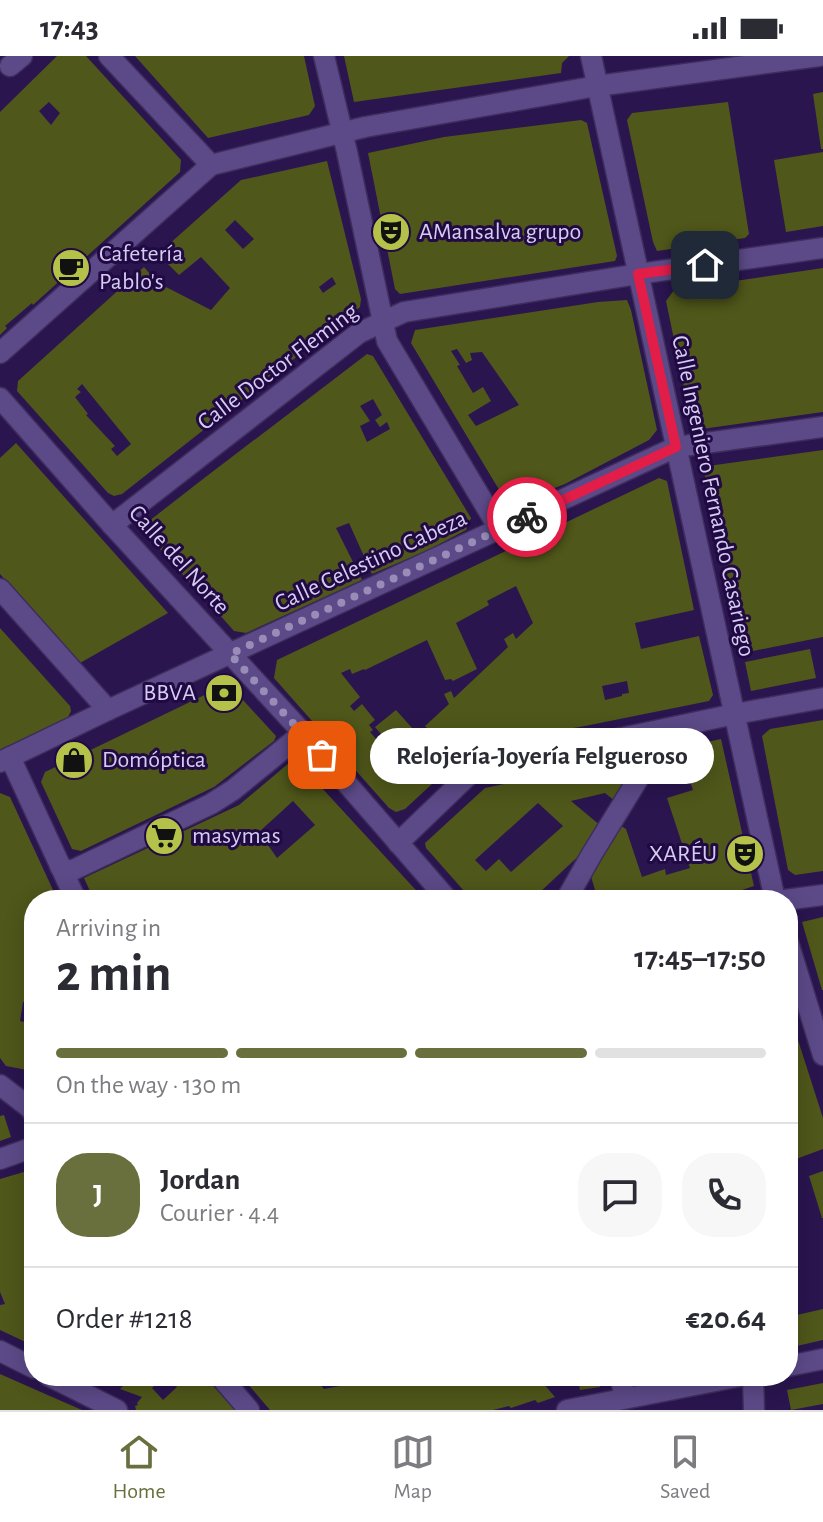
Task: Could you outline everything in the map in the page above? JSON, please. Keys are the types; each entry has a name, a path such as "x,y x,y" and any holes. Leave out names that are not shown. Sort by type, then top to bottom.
{"street":[{"path":"109,56 211,165"},
{"path":"324,56 387,341 500,530"},
{"name":"Calle Ingeniero Fernando Casariego","path":"591,56 773,890"},
{"path":"0,353 211,165 342,132 597,86 819,56"},
{"name":"Calle Doctor Fleming","path":"112,525 359,333 404,312 823,248"},
{"name":"Calle del Norte","path":"0,398 303,733 439,890"},
{"name":"Calle Celestino Cabeza","path":"5,759 676,447 823,427"},
{"path":"0,589 108,710"},
{"path":"398,843 475,769 823,698"},
{"path":"60,866 73,870 211,804 303,733"},
{"path":"572,890 646,766 642,734"},
{"path":"5,759 69,890"},
{"path":"798,898 823,895"},
{"path":"798,974 823,1055"},
{"path":"0,1085 24,1101"},
{"path":"0,1159 24,1151"},
{"path":"0,1351 24,1363"},
{"path":"798,1364 823,1359"},
{"path":"69,1386 117,1410"},
{"path":"229,1386 249,1410"},
{"path":"622,1386 625,1398"},
{"path":"567,1410 688,1386"},
{"path":"753,1386 754,1410"}],"building":[{"path":"57,56 86,56 181,160 180,172 33,305 5,326 7,328 0,335 0,112","holes":["49,102 60,113 51,125 39,111"]},
{"path":"135,56 304,56 315,106 309,115 208,138"},
{"path":"344,56 569,56 562,63 561,73 354,102"},
{"path":"823,92 823,149 821,149 813,94"},
{"path":"728,102 749,234 745,238 657,251 627,120 632,113"},
{"path":"581,120 587,123 617,256 615,261 400,294 395,289 368,153 444,137"},
{"path":"823,152 823,226 786,232 774,160"},
{"path":"327,161 361,299 360,307 122,494 114,496 17,391 18,381 144,267 163,289 166,287 211,310 230,288 201,257 179,275 158,254 241,180","holes":["235,220 254,239 243,249 225,230","332,277 336,284 323,293 319,287","82,384 131,444 117,456 111,449 115,446 86,415 75,397 81,392 77,389"]},
{"path":"823,268 823,412 702,429 691,421 666,301 674,290"},
{"path":"627,300 657,430 649,440 565,484 516,503 507,503 411,343 415,330","holes":["457,349 466,363 472,360 470,353 482,352 519,405 476,426 468,415 491,401 483,387 473,393 451,351"]},
{"path":"367,354 373,356 471,518 466,530 372,574 349,523 336,528 362,580 246,633 234,631 211,605 216,600 209,593 205,596 201,594 203,586 196,579 191,584 146,533 146,527 149,521","holes":["373,399 382,415 375,420 380,427 387,422 390,429 367,442 360,426 370,421 360,406"]},
{"path":"16,443 168,613 80,663 0,574 0,458"},
{"path":"823,450 823,637 743,653 704,472 708,466"},
{"path":"659,478 667,481 694,610 635,623 641,649 699,636 713,695 709,701 474,745 405,809 396,812 389,808 274,678 277,660","holes":["516,586 533,623 516,639 513,633 504,639 508,647 454,698 451,691 444,694 449,704 425,726 429,730 419,740 426,745 401,775 387,762 392,757 370,732 373,730 369,725 375,720 362,704 354,711 350,706 360,697 341,673 350,669 352,674 365,670 427,640 445,680 453,681 477,669 456,623 489,605 487,601","627,681 629,693 605,700 602,686"]},
{"path":"0,628 70,706 71,711 67,719 0,752"},
{"path":"810,649 816,678 751,691 745,662"},
{"path":"221,687 232,688 276,736 274,741 214,787 81,851 72,849 41,782 45,772"},
{"path":"396,710 413,729 392,747 375,727"},
{"path":"823,720 823,871 795,875 788,870 762,736 770,729"},
{"path":"721,739 754,886 742,890 595,890 590,873 618,824 626,829 642,877 665,869 666,875 690,868 667,798 693,790 679,748"},
{"path":"633,757 636,767 615,801 605,793 571,801 601,826 584,851 542,890 463,890 425,843 485,788","holes":["538,803 563,826 511,872 499,859 486,871 475,860"]},
{"path":"298,762 416,890 89,890 84,878 239,805 289,763","holes":["293,801 315,825 277,858 259,832"]},
{"path":"0,793 10,797 53,890 24,890 24,1002 20,1021 24,1022 24,1069 6,1066 0,1058"},
{"path":"823,917 823,990 822,990 802,922"},
{"path":"798,1040 823,1118 823,1149 798,1158"},
{"path":"4,1115 11,1137 0,1141 0,1116"},
{"path":"823,1171 823,1218 822,1218 809,1176"},
{"path":"24,1172 24,1341 0,1330 0,1305 5,1304 0,1292 0,1179"},
{"path":"823,1309 823,1340 798,1346 798,1315"},
{"path":"0,1374 82,1410 0,1410"},
{"path":"823,1383 823,1404 791,1410 787,1390"},
{"path":"123,1386 154,1386 152,1388 163,1400 176,1386 213,1386 235,1410 136,1410 135,1406 142,1397 120,1389"},
{"path":"250,1386 321,1386 324,1389 340,1386 546,1386 555,1397 493,1410 270,1410"},
{"path":"579,1386 600,1387 580,1390"}],"way so far":[{"path":"322,755 230,654 527,517"}],"place":[{"name":"AMansalva grupo","path":"391,232"},
{"name":"Cafetería Pablo's","path":"71,268"},
{"name":"BBVA","path":"224,693"},
{"name":"Relojería-Joyería Felgueroso","path":"322,755"},
{"name":"Domóptica","path":"74,760"},
{"name":"masymas","path":"164,836"},
{"name":"XARÉU","path":"745,854"}],"route":[{"path":"527,517 676,447 638,274 705,265"}]}
